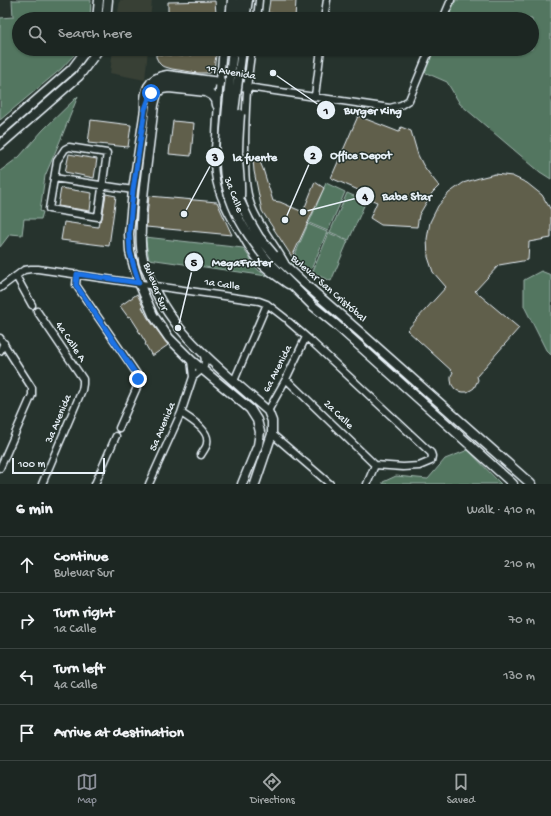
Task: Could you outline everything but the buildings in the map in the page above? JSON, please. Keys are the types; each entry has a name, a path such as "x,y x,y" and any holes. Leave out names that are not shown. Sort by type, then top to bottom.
{"main road":[{"path":"98,12 99,0"},
{"path":"107,12 108,0"},
{"path":"231,12 232,0"},
{"path":"238,12 240,0"},
{"path":"247,12 248,0"},
{"path":"0,132 72,68 81,56"},
{"path":"0,146 79,76 94,56"},
{"path":"230,56 231,67"},
{"name":"Bulevar San Cristóbal","path":"233,56 223,155 224,172 232,205 252,241 267,260 303,296 513,484"},
{"name":"Bulevar San Cristóbal","path":"241,56 232,127 231,168 233,182 240,201 259,237 274,255 305,284 531,484"},
{"name":"19 Avenida","path":"154,79 167,75 247,87"},
{"name":"Bulevar Sur","path":"154,79 149,84 144,98 145,109 133,190 129,234 130,252 139,283 153,315 169,338 202,370 250,409 257,420 260,432 258,445 242,484"},
{"path":"145,109 153,89 162,83 166,82 210,87"},
{"name":"19 Avenida","path":"154,106 157,93 162,89 169,88 206,92 213,96 217,105"},
{"name":"Bulevar Sur","path":"154,106 143,196 141,227 142,259 151,285 178,328 204,355 268,411"},
{"path":"240,114 238,173 241,186 240,201"},
{"path":"255,484 272,434 272,421 268,411"}],"street":[{"path":"227,12 228,0"},
{"path":"257,12 259,0"},
{"path":"325,12 327,0"},
{"path":"446,12 451,0"},
{"name":"3a Calle","path":"222,56 217,105 214,166 216,182 224,205 253,254 268,271 303,296"},
{"name":"3a Calle","path":"251,56 247,87 245,128 247,188 250,203 260,224 288,268"},
{"path":"315,96 320,56"},
{"name":"19 Avenida","path":"247,87 390,108 401,105 409,100 427,56"},
{"path":"69,147 107,153 102,186 98,217 49,209 57,161 65,149 69,147"},
{"path":"214,166 234,166 240,164 245,158"},
{"path":"54,178 133,190"},
{"name":"1a Calle","path":"16,276 24,270 38,268 260,300 287,320 306,337 431,452 432,456 431,461 419,466 403,467 375,465"},
{"path":"77,274 76,285 138,379 138,385 119,428"},
{"path":"0,288 16,276 32,305"},
{"path":"234,381 267,304"},
{"name":"4a Calle A","path":"37,311 83,379 83,384"},
{"name":"6a Avenida","path":"268,411 286,379 306,337"},
{"path":"0,351 2,340"},
{"path":"0,468 32,395 32,388 2,340"},
{"path":"193,377 202,370 206,364 204,355"},
{"name":"5a Avenida","path":"149,484 180,413 193,377 191,360"},
{"name":"2a Calle","path":"286,379 375,465"},
{"name":"3a Avenida","path":"42,484 82,390 83,384"},
{"path":"180,413 204,430 206,434 207,443 201,455"},
{"path":"272,434 330,484"},
{"path":"95,484 116,436"},
{"path":"367,484 375,465"},
{"path":"246,474 255,484"}],"shaded area":[{"path":"120,0 152,0 151,12 118,12"},
{"path":"112,56 147,56 145,80 110,73"}],"green space":[{"path":"12,0 91,0 90,12 13,12"},
{"path":"456,0 551,0 551,179 540,172 460,104 447,82 424,72 431,56 539,56 539,12 450,12"},
{"path":"12,17 12,56 73,56 61,69 0,120 0,18"},
{"path":"78,96 45,176 40,211 43,212 41,219 24,219 22,235 10,234 0,247 0,171 19,157 43,130"},
{"path":"326,183 345,192 328,231 309,223"},
{"path":"347,193 366,201 349,240 330,232"},
{"path":"308,224 327,232 310,272 291,264"},
{"path":"329,233 348,241 331,281 312,273"},
{"path":"145,237 243,248 258,270 267,276 149,259"},
{"path":"541,271 551,275 551,355 546,350 524,306 524,280"},
{"path":"468,450 501,484 383,484 383,482 396,476 428,479 445,459"}],"tunnel":[{"path":"211,87 225,94 233,101 239,109 240,114"}],"place":[{"name":"Burger King","path":"273,73"},
{"name":"Babe Star","path":"303,212"},
{"name":"la fuente","path":"184,214"},
{"name":"Office Depot","path":"285,220"},
{"name":"MegaFrater","path":"178,328"}],"route":[{"path":"138,379 76,285 77,274 139,283 130,252 129,234 133,190 145,109 151,93"}]}
